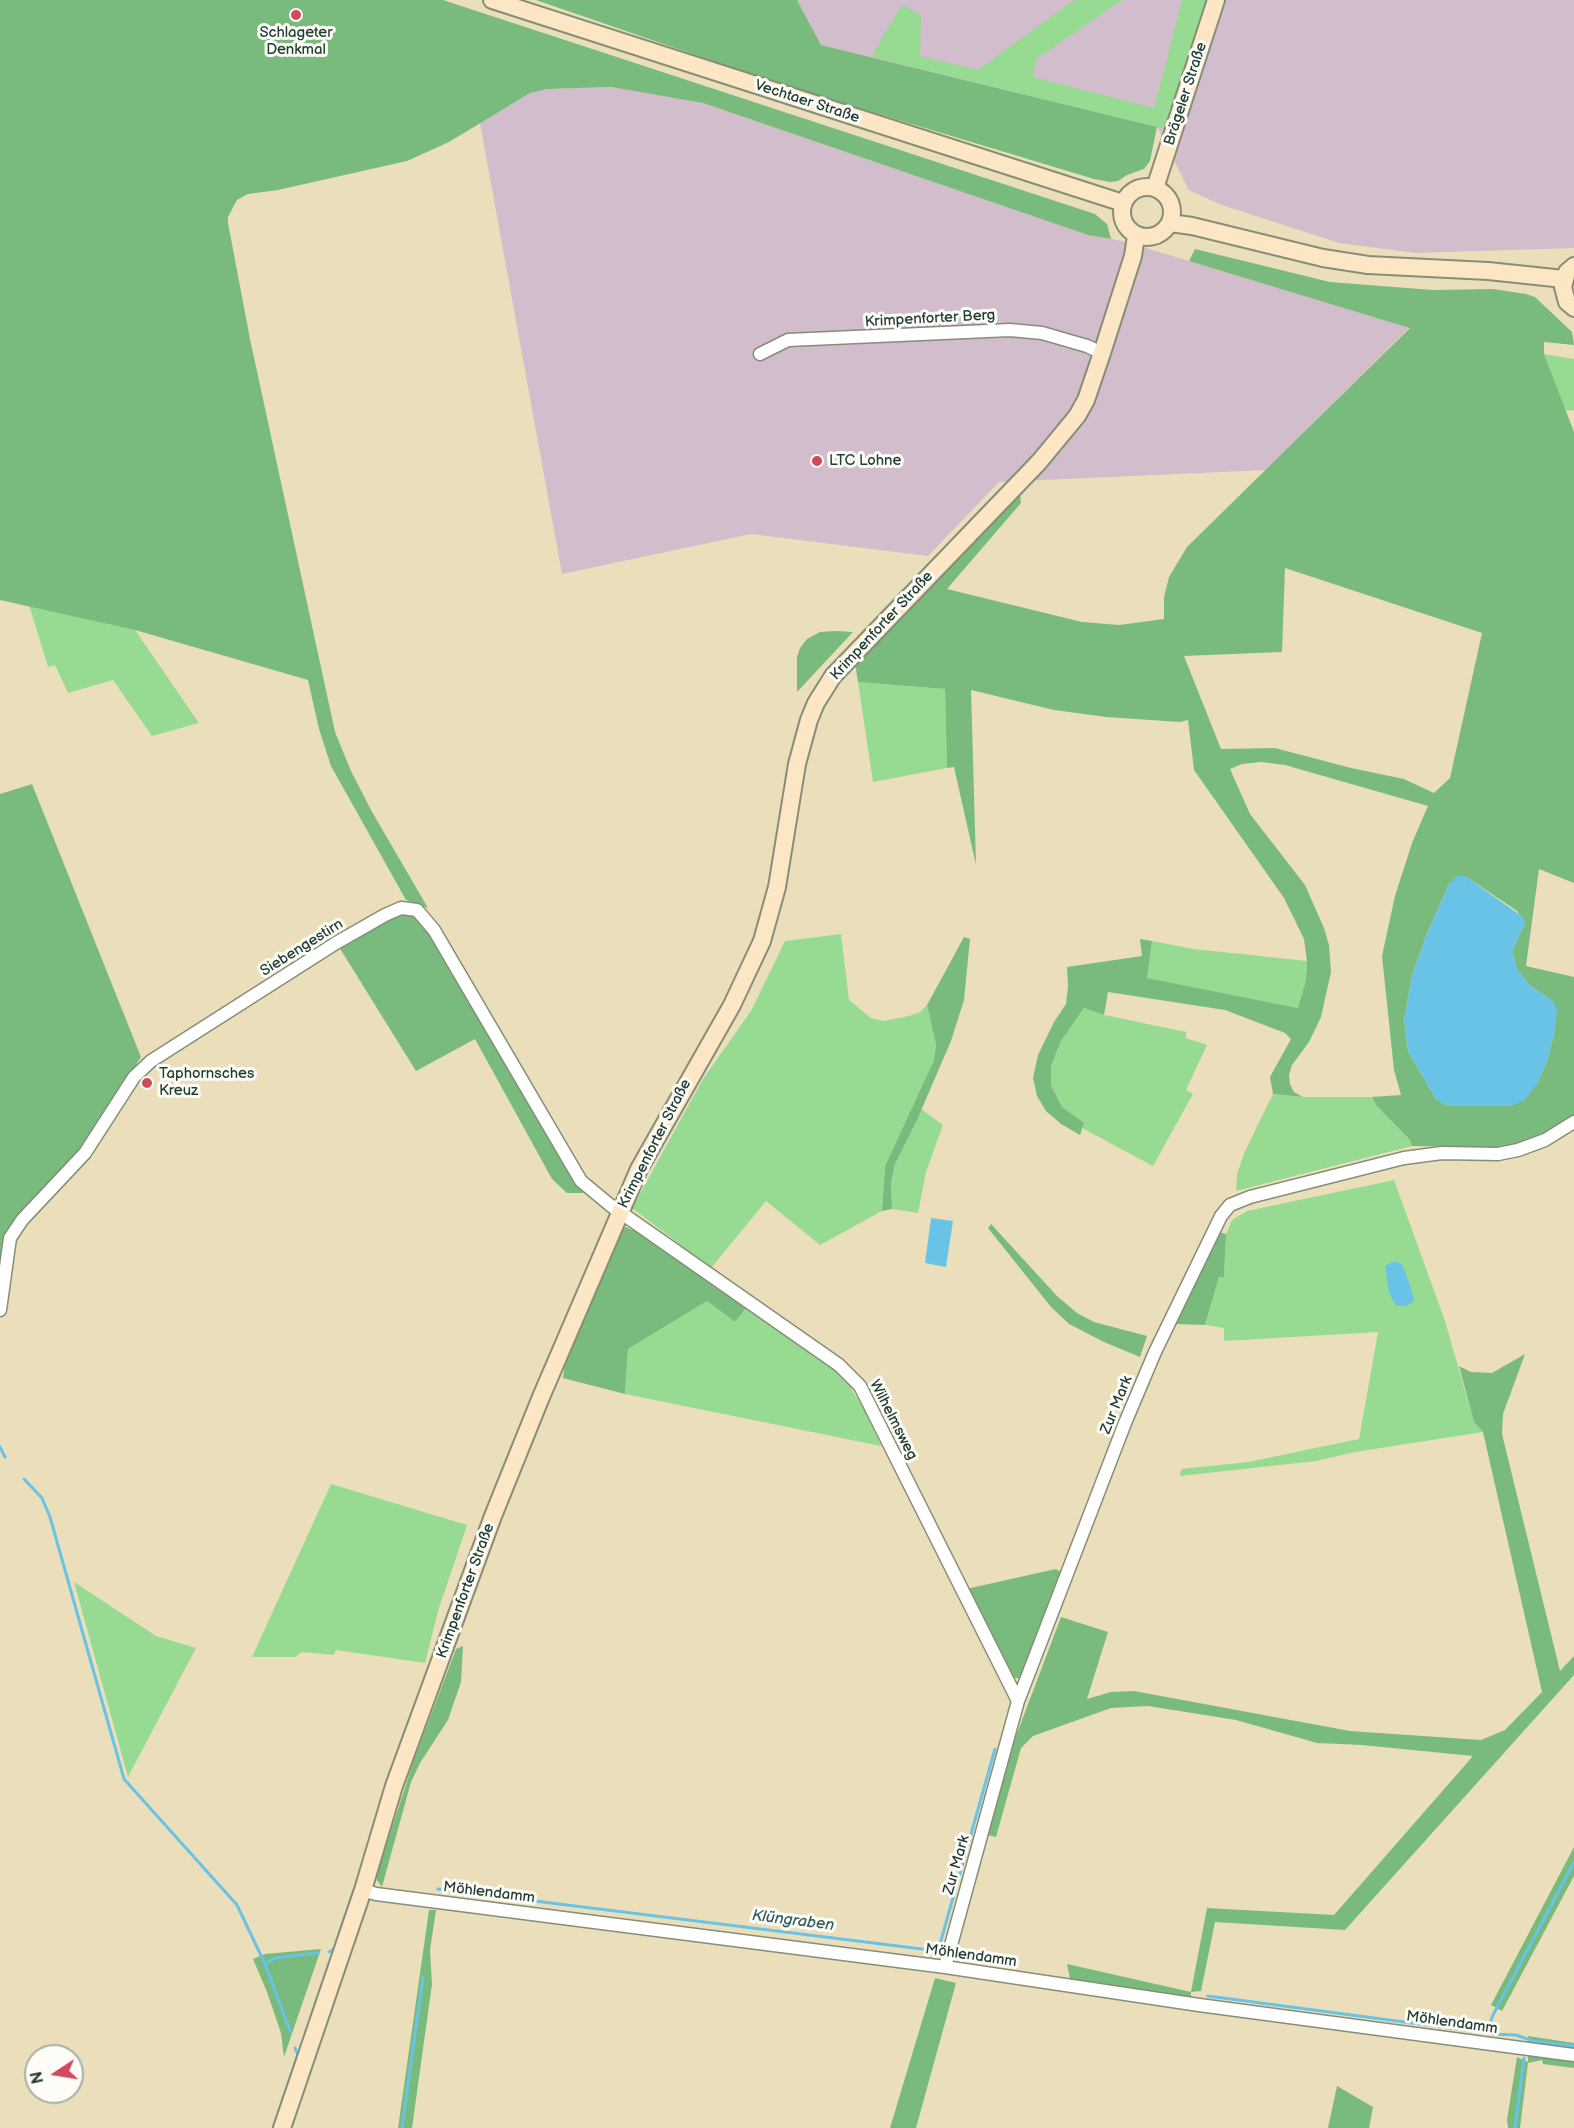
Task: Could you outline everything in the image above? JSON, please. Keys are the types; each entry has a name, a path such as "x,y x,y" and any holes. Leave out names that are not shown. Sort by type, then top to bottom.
{"street":[{"name":"Vechtaer Straße","path":"492,0 1123,203"},
{"name":"Brägeler Straße","path":"1155,188 1216,0"},
{"path":"1155,188 1170,202 1172,211 1170,223 1156,236 1144,238 1136,236 1127,229 1123,221 1123,203 1135,190 1155,188"},
{"path":"1170,223 1192,226 1323,258 1368,265 1544,275 1569,272 1564,295 1574,308"},
{"name":"Krimpenforter Straße","path":"282,2128 363,1890 394,1786 493,1516 541,1397 639,1169 732,1005 762,941 777,887 797,764 816,703 833,676 1064,434 1086,400 1133,256 1136,236"},
{"name":"Krimpenforter Berg","path":"760,354 789,340 1010,330 1042,333 1087,346 1102,353"},
{"name":"Siebengestirn","path":"0,1310 10,1238 22,1220 85,1153 134,1077 151,1061 336,944 401,908 417,910 427,921 581,1181 594,1194 620,1211"},
{"name":"Zur Mark","path":"945,1967 1018,1701 1125,1423 1155,1352 1221,1216 1230,1205 1250,1197 1404,1158 1442,1153 1498,1154 1518,1150 1545,1140 1574,1122"},
{"name":"Wilhelmsweg","path":"620,1211 839,1365 860,1386 1018,1701"},
{"name":"Möhlendamm","path":"363,1890 376,1894 945,1967 1199,2005 1574,2055"}],"shaded area":[{"path":"797,0 1574,0 1574,248 1416,253 1339,243 1219,204 1189,190 1157,127 821,45"},
{"path":"611,87 703,103 1088,235 1122,241 1410,327 1266,470 999,482 928,556 751,534 562,574 480,123 530,93 547,89"}],"green space":[{"path":"0,0 443,0 1095,214 1107,224 1111,239 1088,235 703,103 611,87 547,89 530,93 449,142 407,161 278,190 248,194 237,200 228,217 228,223 250,339 335,732 351,771 371,810 428,908 406,900 331,766 319,729 308,680 135,630 0,600"},
{"path":"536,0 797,0 821,45 1157,127 1150,161 1144,169 1118,181 1094,179 779,84"},
{"path":"1074,0 1122,0 1036,59 1033,77 1154,108 1182,0 1211,0 1169,130 873,57 902,5 921,15 920,56 978,70"},
{"path":"1195,249 1330,282 1433,290 1493,289 1526,294 1535,297 1572,332 1574,345 1544,342 1544,354 1574,432 1574,883 1539,869 1526,966 1574,977 1574,1117 1543,1137 1503,1148 1412,1146 1410,1140 1376,1105 1372,1097 1401,1095 1394,1070 1382,956 1395,896 1412,843 1428,806 1285,765 1261,762 1242,764 1230,769 1250,814 1305,885 1329,945 1331,972 1321,1017 1309,1042 1292,1065 1289,1075 1294,1092 1303,1097 1273,1094 1270,1077 1291,1039 1285,1033 1225,1010 1108,992 1104,1015 1084,1008 1061,1041 1051,1066 1051,1085 1062,1107 1084,1123 1080,1135 1061,1124 1046,1111 1037,1096 1033,1078 1038,1055 1054,1022 1066,1004 1067,967 1142,956 1140,939 1152,941 1147,978 1298,1008 1306,980 1307,961 1304,939 1284,898 1194,770 1188,720 1180,722 1106,717 1054,710 971,690 976,865 954,767 947,768 945,689 858,682 855,663 1020,494 1021,503 947,589 1082,622 1119,625 1164,619 1164,597 1169,577 1187,547 1410,328 1189,261","holes":["1285,568 1482,633 1450,778 1434,793 1404,779 1275,748 1221,749 1184,656 1282,652","1465,876 1517,911 1525,923 1512,951 1517,969 1530,986 1554,1002 1555,1030 1547,1061 1537,1084 1511,1106 1447,1106 1436,1099 1408,1051 1404,1020 1412,976 1426,936 1449,884"]},
{"path":"1544,354 1574,359 1574,410 1565,411"},
{"path":"29,605 135,630 199,723 152,736 113,680 68,693 55,665 48,667"},
{"path":"820,632 853,632 797,692 797,657 800,648 807,639"},
{"path":"858,682 945,689 947,768 873,782"},
{"path":"32,784 141,1057 82,1149 19,1217 0,1286 0,794"},
{"path":"402,912 416,914 424,923 583,1193 567,1193 552,1179 475,1039 416,1071 339,947"},
{"path":"841,934 849,1000 871,1018 883,1021 920,1012 927,1005 936,1045 934,1060 885,1166 882,1211 820,1245 766,1201 711,1268 632,1208 703,1079 751,1011 785,941"},
{"path":"964,937 970,939 964,1000 951,1041 895,1164 891,1183 892,1209 882,1211 885,1166 934,1060 936,1045 927,1005"},
{"path":"1152,941 1194,949 1307,961 1306,980 1298,1008 1146,978"},
{"path":"1084,1008 1105,1015 1186,1032 1186,1038 1207,1045 1186,1090 1193,1094 1153,1166 1082,1128 1083,1123 1062,1107 1051,1085 1051,1066 1061,1041"},
{"path":"1273,1094 1303,1097 1372,1097 1376,1105 1410,1140 1412,1146 1236,1191 1237,1174 1245,1151"},
{"path":"921,1109 943,1125 926,1172 918,1213 892,1209 891,1183 895,1164"},
{"path":"1394,1180 1445,1321 1474,1422 1483,1432 1355,1452 1316,1461 1180,1476 1181,1469 1248,1462 1359,1439 1378,1332 1224,1341 1224,1328 1205,1325 1219,1277 1224,1277 1226,1234 1232,1220 1247,1211"},
{"path":"991,1224 1057,1296 1077,1313 1094,1322 1147,1336 1140,1357 1069,1324 1051,1307 988,1228"},
{"path":"626,1227 637,1232 746,1308 735,1322 707,1301 628,1349 625,1394 563,1378 565,1363 619,1233"},
{"path":"1219,1232 1226,1234 1224,1277 1219,1277 1205,1325 1175,1324"},
{"path":"707,1301 735,1322 746,1308 833,1369 847,1382 864,1409 881,1446 625,1394 628,1349"},
{"path":"1525,1354 1503,1414 1502,1434 1560,1671 1574,1656 1574,1675 1345,1930 1215,1922 1201,1991 1191,1992 1207,1908 1334,1915 1473,1756 1317,1743 1236,1720 1148,1706 1111,1708 1033,1736 1021,1748 996,1837 987,1835 1013,1744 1061,1617 1108,1632 1087,1699 1111,1692 1134,1691 1350,1731 1481,1740 1505,1730 1542,1692 1483,1432 1474,1422 1459,1366 1471,1372 1492,1373"},
{"path":"331,1484 467,1525 438,1611 425,1663 336,1650 334,1655 302,1652 295,1657 252,1657"},
{"path":"1056,1569 1061,1572 1021,1678 1009,1678 966,1589"},
{"path":"74,1582 156,1636 196,1648 128,1777"},
{"path":"463,1646 461,1682 448,1720 420,1763 411,1782 382,1887 377,1880 377,1874 414,1760 456,1649"},
{"path":"1574,1847 1574,1876 1502,2011 1491,2005"},
{"path":"429,1910 436,1910 430,1950 432,1984 412,2128 398,2128"},
{"path":"321,1949 284,2057 281,2033 253,1959 265,1954"},
{"path":"1067,1964 1191,1992 1191,2000 1070,1979"},
{"path":"935,1978 956,1983 916,2128 890,2128"},
{"path":"1528,2036 1574,2043 1574,2068 1543,2064 1542,2060 1528,2063 1520,2128 1508,2128 1507,2120 1517,2057 1528,2062"},
{"path":"1337,2086 1373,2107 1369,2128 1328,2128"}],"water":[{"path":"1457,876 1465,876 1523,917 1525,923 1512,951 1517,969 1530,986 1554,1002 1557,1010 1555,1030 1547,1061 1537,1084 1525,1100 1511,1106 1447,1106 1436,1099 1408,1051 1404,1020 1412,976 1426,936 1449,884"},
{"path":"931,1218 953,1221 946,1267 925,1263"},
{"path":"1398,1262 1403,1266 1410,1285 1414,1299 1412,1303 1405,1306 1396,1306 1389,1292 1385,1266"}],"waterway":[{"path":"0,1447 5,1457"},
{"path":"24,1479 42,1498 50,1517 124,1779 237,1905 265,1964 290,2031"},
{"name":"Klüngraben","path":"438,1889 938,1951 995,1749"},
{"path":"1574,1862 1493,2015 1488,2029 1491,2034 1516,2035 1533,2041 1574,2046"},
{"path":"329,1952 334,1949 354,1890"},
{"path":"265,1964 275,1958 318,1953"},
{"path":"402,2128 423,1977"},
{"path":"1208,1996 1472,2031"},
{"path":"279,2111 298,2055 295,2048"},
{"path":"1515,2128 1524,2058"}],"place":[{"name":"Schlageter Denkmal","path":"296,15"},
{"name":"LTC Lohne","path":"817,461"},
{"name":"Taphornsches Kreuz","path":"147,1083"}]}
